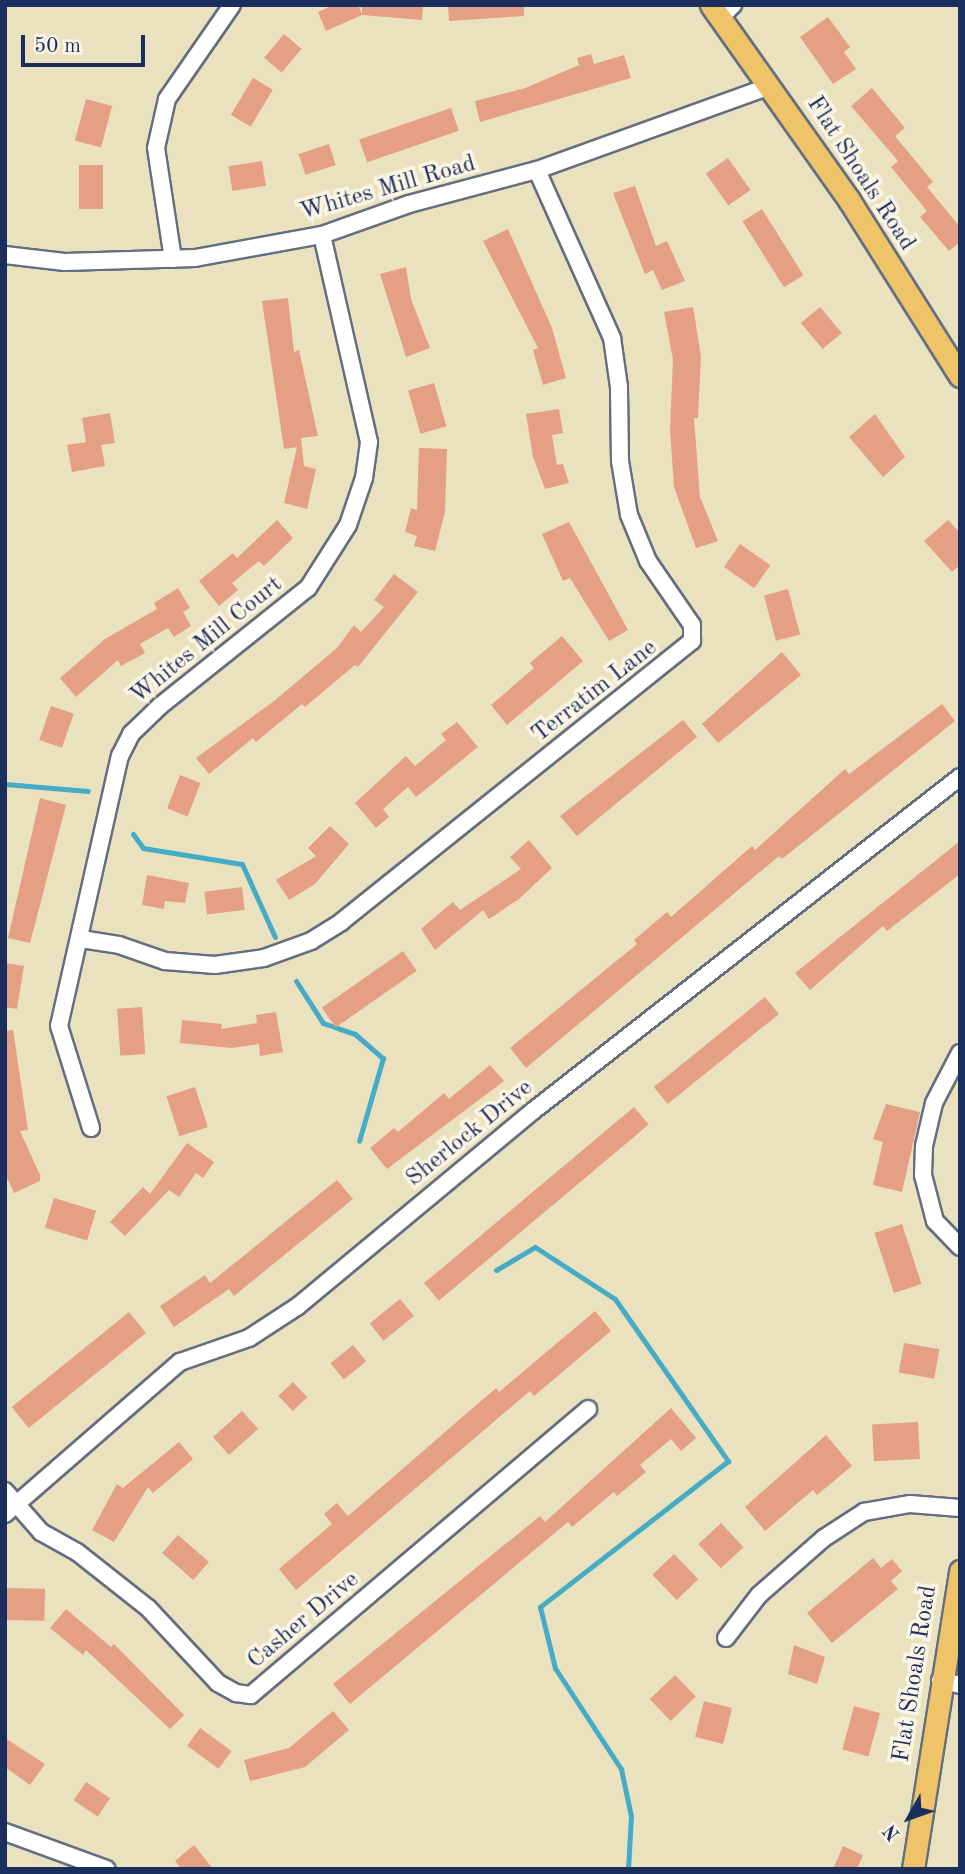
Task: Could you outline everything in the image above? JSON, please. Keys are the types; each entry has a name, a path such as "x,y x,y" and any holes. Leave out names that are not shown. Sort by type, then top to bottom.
{"main road":[{"name":"Flat Shoals Road","path":"722,9 770,86 849,200 960,376"},
{"name":"Flat Shoals Road","path":"913,1869 950,1683 960,1571"}],"street":[{"path":"173,259 156,148 167,99 232,5"},
{"name":"Whites Mill Road","path":"5,256 65,262 173,259 322,235 409,204 537,170 770,86"},
{"name":"Terratim Lane","path":"81,939 119,945 165,961 215,965 264,958 311,941 341,922 692,641 692,625 648,561 629,515 620,461 619,387 612,338 537,170"},
{"name":"Whites Mill Court","path":"91,1128 59,1026 81,939 120,756 131,734 308,588 337,547 357,502 369,442 322,235"},
{"name":"Sherlock Drive","path":"10,1510 180,1362 249,1338 298,1306 533,1111 960,777"},
{"path":"959,1247 935,1221 923,1175 924,1146 934,1103 960,1053"},
{"name":"Casher Drive","path":"10,1510 41,1532 77,1552 148,1608 218,1683 236,1693 251,1695 587,1409"},
{"path":"5,1492 10,1510"},
{"path":"726,1638 759,1595 824,1538 864,1512 910,1504 960,1508"},
{"path":"5,1832 106,1869"}],"building":[{"path":"334,5 358,5 362,14 362,5 423,5 422,20 362,15 326,31 318,12"},
{"path":"448,5 524,5 524,16 449,21"},
{"path":"828,17 850,47 844,52 856,69 833,84 800,37"},
{"path":"284,34 302,49 282,73 264,58"},
{"path":"591,54 594,64 624,55 631,78 480,122 475,101 525,88 579,65 577,58"},
{"path":"253,78 273,90 251,127 231,115"},
{"path":"872,88 905,128 895,136 933,182 927,187 960,227 960,242 949,251 920,217 927,211 891,167 898,161 851,106"},
{"path":"86,99 112,106 101,148 75,141"},
{"path":"451,108 459,131 367,162 359,140"},
{"path":"329,144 336,165 305,175 299,154"},
{"path":"728,158 750,190 728,205 706,173"},
{"path":"262,161 266,186 232,191 228,166"},
{"path":"79,165 103,165 103,209 79,209"},
{"path":"635,186 656,246 667,241 685,281 662,290 653,270 645,274 613,193"},
{"path":"762,209 803,275 784,287 742,221"},
{"path":"508,229 552,328 566,378 543,385 533,350 538,348 483,241"},
{"path":"406,267 411,299 430,348 406,357 380,274"},
{"path":"288,298 294,352 299,350 318,436 301,438 304,466 316,469 307,509 284,503 297,447 284,449 262,301"},
{"path":"693,307 701,356 698,418 694,418 700,497 718,541 696,548 674,487 670,430 673,360 664,312"},
{"path":"820,307 842,333 823,349 801,323"},
{"path":"434,383 446,426 420,434 408,390"},
{"path":"559,409 563,433 552,435 557,465 563,464 569,483 545,489 533,457 526,414"},
{"path":"110,413 115,443 101,445 105,466 72,472 67,445 86,442 82,418"},
{"path":"875,414 905,457 883,477 849,437"},
{"path":"419,448 447,449 445,512 435,551 414,546 417,536 405,532 411,508 417,510"},
{"path":"277,520 293,538 264,566 259,561 232,583 238,590 219,606 199,581 233,553 237,558"},
{"path":"948,520 960,533 960,565 952,572 924,541"},
{"path":"569,522 628,630 609,641 570,578 563,581 542,534"},
{"path":"740,544 770,565 754,588 724,567"},
{"path":"394,574 418,592 358,667 355,665 305,707 302,704 256,742 253,738 209,774 196,758 274,701 337,648 354,625 361,632 384,607 374,600"},
{"path":"178,588 190,608 183,612 191,626 174,637 168,628 140,644 145,653 121,666 118,660 76,697 60,678 105,639 157,609 154,603"},
{"path":"788,589 800,634 776,641 764,595"},
{"path":"562,636 583,661 507,725 491,705 534,668 530,663"},
{"path":"782,652 801,675 718,743 702,724"},
{"path":"942,704 955,721 782,859 779,856 526,1068 510,1048 637,944 634,940 667,912 671,917 752,846 755,850 845,769 849,774"},
{"path":"51,706 74,714 62,748 39,740"},
{"path":"683,720 697,737 577,836 560,816"},
{"path":"457,722 478,747 416,797 408,787 383,809 389,817 376,828 355,803 406,756 415,766 446,740 441,734"},
{"path":"180,775 201,783 188,816 167,809"},
{"path":"40,798 66,805 30,943 8,938"},
{"path":"330,826 349,844 315,884 289,900 276,880 316,856 308,848"},
{"path":"529,840 552,868 519,899 489,919 483,910 435,950 421,929 453,902 460,910 521,869 510,857"},
{"path":"960,841 960,874 887,931 883,926 810,990 795,973"},
{"path":"147,875 189,883 185,903 165,901 164,909 142,905"},
{"path":"242,887 245,910 207,914 204,892"},
{"path":"403,951 417,971 336,1027 322,1008"},
{"path":"5,963 24,966 17,1009 5,1007"},
{"path":"765,997 779,1014 668,1104 654,1087"},
{"path":"142,1007 145,1054 120,1056 117,1009"},
{"path":"276,1012 283,1052 260,1056 259,1044 232,1048 180,1043 182,1020 222,1024 221,1029 257,1023 256,1015"},
{"path":"13,1030 28,1130 20,1131 40,1175 40,1181 14,1193 5,1174 5,1031"},
{"path":"490,1065 504,1081 387,1169 370,1148 394,1128 398,1132 444,1093 449,1099"},
{"path":"195,1087 208,1127 179,1136 166,1096"},
{"path":"886,1104 920,1112 902,1192 873,1185 883,1142 873,1139"},
{"path":"634,1107 649,1125 439,1301 424,1283"},
{"path":"187,1143 214,1162 203,1178 196,1173 179,1197 169,1190 125,1236 110,1222 143,1187 150,1194"},
{"path":"337,1180 353,1199 234,1296 229,1289 174,1327 160,1306 205,1275 210,1283"},
{"path":"54,1198 96,1211 87,1241 45,1228"},
{"path":"902,1224 921,1284 894,1293 874,1233"},
{"path":"400,1299 414,1316 384,1341 370,1324"},
{"path":"595,1311 611,1331 534,1396 530,1391 296,1590 279,1569 332,1524 324,1514 337,1503 348,1516 496,1388 499,1392"},
{"path":"129,1312 146,1333 29,1428 12,1407"},
{"path":"904,1343 939,1349 934,1379 899,1373"},
{"path":"353,1345 366,1361 344,1380 330,1363"},
{"path":"293,1382 307,1397 293,1411 278,1396"},
{"path":"671,1408 696,1438 681,1451 671,1439 640,1465 646,1472 617,1496 614,1492 572,1527 568,1522 350,1704 333,1684 540,1516 545,1522"},
{"path":"242,1411 258,1429 229,1455 213,1437"},
{"path":"918,1422 920,1459 874,1461 872,1424"},
{"path":"826,1435 852,1466 817,1495 813,1490 765,1531 745,1507"},
{"path":"179,1442 193,1459 153,1493 148,1487 114,1542 92,1530 117,1484 123,1488"},
{"path":"721,1523 744,1547 721,1568 698,1544"},
{"path":"178,1535 209,1562 193,1580 162,1553"},
{"path":"674,1554 698,1579 677,1600 652,1575"},
{"path":"873,1558 881,1568 892,1559 902,1571 891,1581 898,1589 832,1643 807,1613"},
{"path":"5,1588 45,1589 44,1621 5,1620"},
{"path":"66,1609 111,1647 114,1644 184,1715 170,1729 86,1650 83,1655 50,1628"},
{"path":"794,1645 825,1657 817,1684 788,1674"},
{"path":"675,1675 696,1697 671,1721 650,1699"},
{"path":"704,1701 732,1708 723,1744 695,1737"},
{"path":"854,1706 880,1713 868,1756 842,1749"},
{"path":"333,1711 349,1730 305,1767 250,1781 244,1760 289,1748"},
{"path":"200,1728 232,1751 219,1769 187,1746"},
{"path":"5,1738 45,1764 30,1785 5,1767"},
{"path":"86,1782 110,1798 98,1816 74,1800"},
{"path":"194,1845 213,1869 182,1869 175,1861"},
{"path":"843,1846 863,1855 857,1869 833,1869"}],"waterway":[{"path":"5,784 88,791"},
{"path":"133,834 143,848 242,864 275,937"},
{"path":"296,981 323,1023 355,1034 383,1058 359,1141"},
{"path":"496,1270 535,1247 615,1299 728,1461 540,1607 555,1668 621,1769 631,1816 628,1869"}]}
